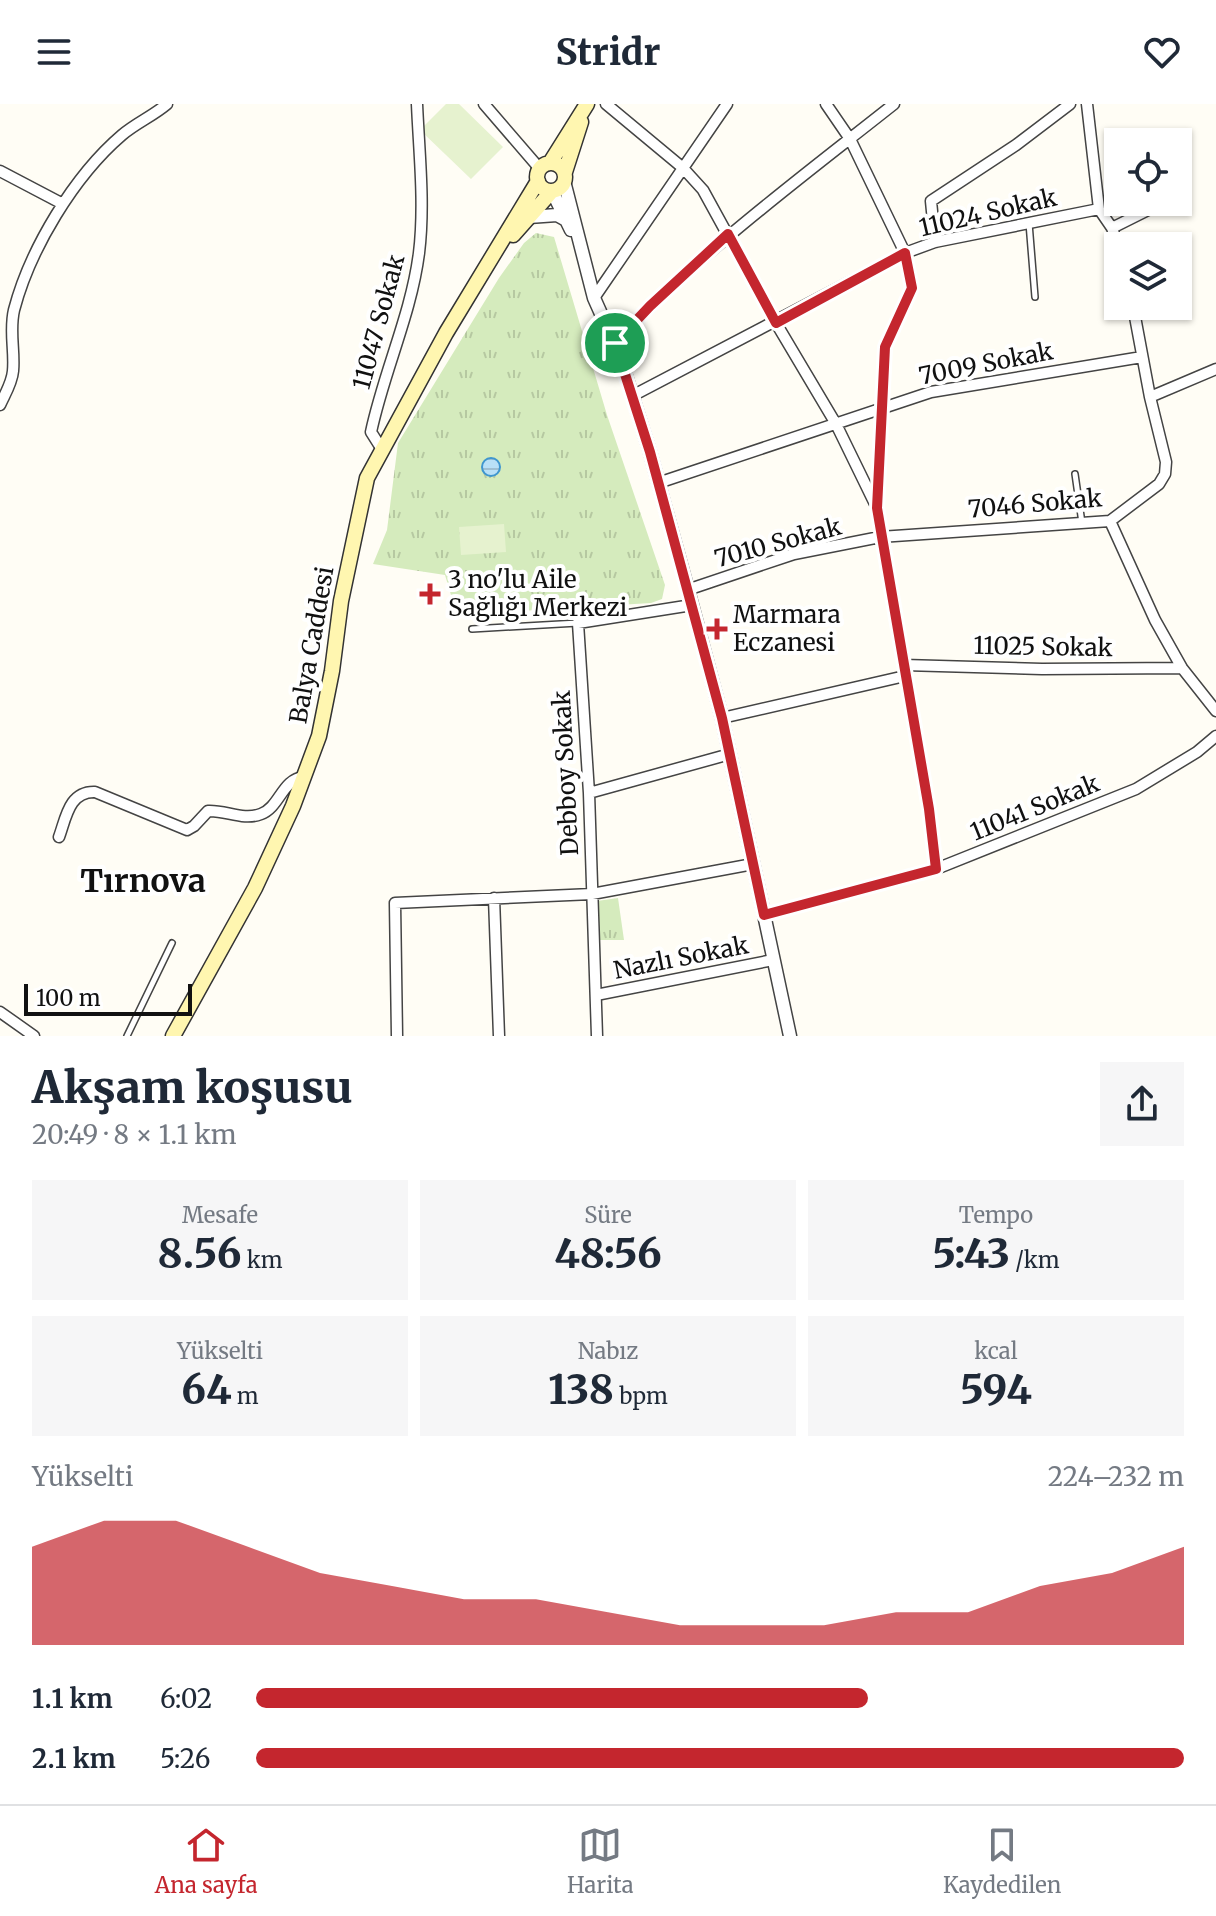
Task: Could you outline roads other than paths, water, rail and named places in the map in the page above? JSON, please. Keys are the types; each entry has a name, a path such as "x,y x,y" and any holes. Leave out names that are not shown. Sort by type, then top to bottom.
{"main road":[{"name":"Balya Caddesi","path":"490,263 552,191 560,188 586,105"},
{"name":"Balya Caddesi","path":"173,1036 255,888 293,806 319,736 341,601 367,478 446,333 586,105"},
{"path":"552,191 543,188 543,171 558,166 564,177"}],"street":[{"path":"0,405 9,388 13,368 11,343 14,311 23,284 61,203 114,143 167,104"},
{"name":"11047 Sokak","path":"383,451 371,432 405,317 419,250 417,104"},
{"path":"484,104 543,171"},
{"path":"606,104 683,168 703,190 836,424 877,508"},
{"path":"594,298 727,104"},
{"path":"826,104 850,139 905,253 912,288 885,347 877,508 929,809 936,869"},
{"path":"615,343 728,234 894,104"},
{"path":"935,242 931,201 1016,145 1070,104"},
{"path":"1087,104 1099,209 1113,232"},
{"path":"0,171 61,203"},
{"path":"564,177 594,298 615,343 632,396 722,718 790,1036"},
{"path":"552,191 589,274"},
{"name":"11024 Sokak","path":"632,396 905,253 935,242 1099,209"},
{"path":"529,217 557,215 566,220"},
{"path":"1112,228 1136,216"},
{"path":"1135,320 1150,397 1216,369"},
{"name":"7009 Sokak","path":"658,483 931,392 1142,357"},
{"name":"7046 Sokak","path":"880,537 1110,521 1159,484 1165,474 1166,462 1150,397"},
{"path":"1110,521 1155,620 1182,668 1216,711"},
{"name":"7010 Sokak","path":"687,590 794,554 880,537"},
{"path":"578,623 692,605"},
{"name":"Debboy Sokak","path":"578,623 589,793 597,1036"},
{"name":"11025 Sokak","path":"722,718 904,671 1182,668"},
{"name":"11041 Sokak","path":"764,915 936,869 1136,789 1197,752 1216,736"},
{"path":"589,793 730,754"},
{"path":"59,837 73,799 85,792 95,792 187,830 208,811 249,817 263,814 275,805 288,784 298,777 304,777"},
{"path":"397,1036 395,903 592,894 753,864"},
{"path":"494,898 499,1036"},
{"name":"Nazlı Sokak","path":"596,995 773,960"},
{"path":"0,1012 34,1036"}],"lane":[{"path":"1029,223 1035,297"},
{"path":"1075,474 1082,523"},
{"path":"472,629 578,623"},
{"path":"127,1036 172,943"}],"water":[{"path":"487,458 495,458 500,467 498,474 487,476 482,471 482,463"}],"place":[{"name":"3 no'lu Aile Sağlığı Merkezi","path":"430,594"},
{"name":"Marmara Eczanesi","path":"717,629"}],"district":[{"name":"Tırnova","path":"143,881"}]}
